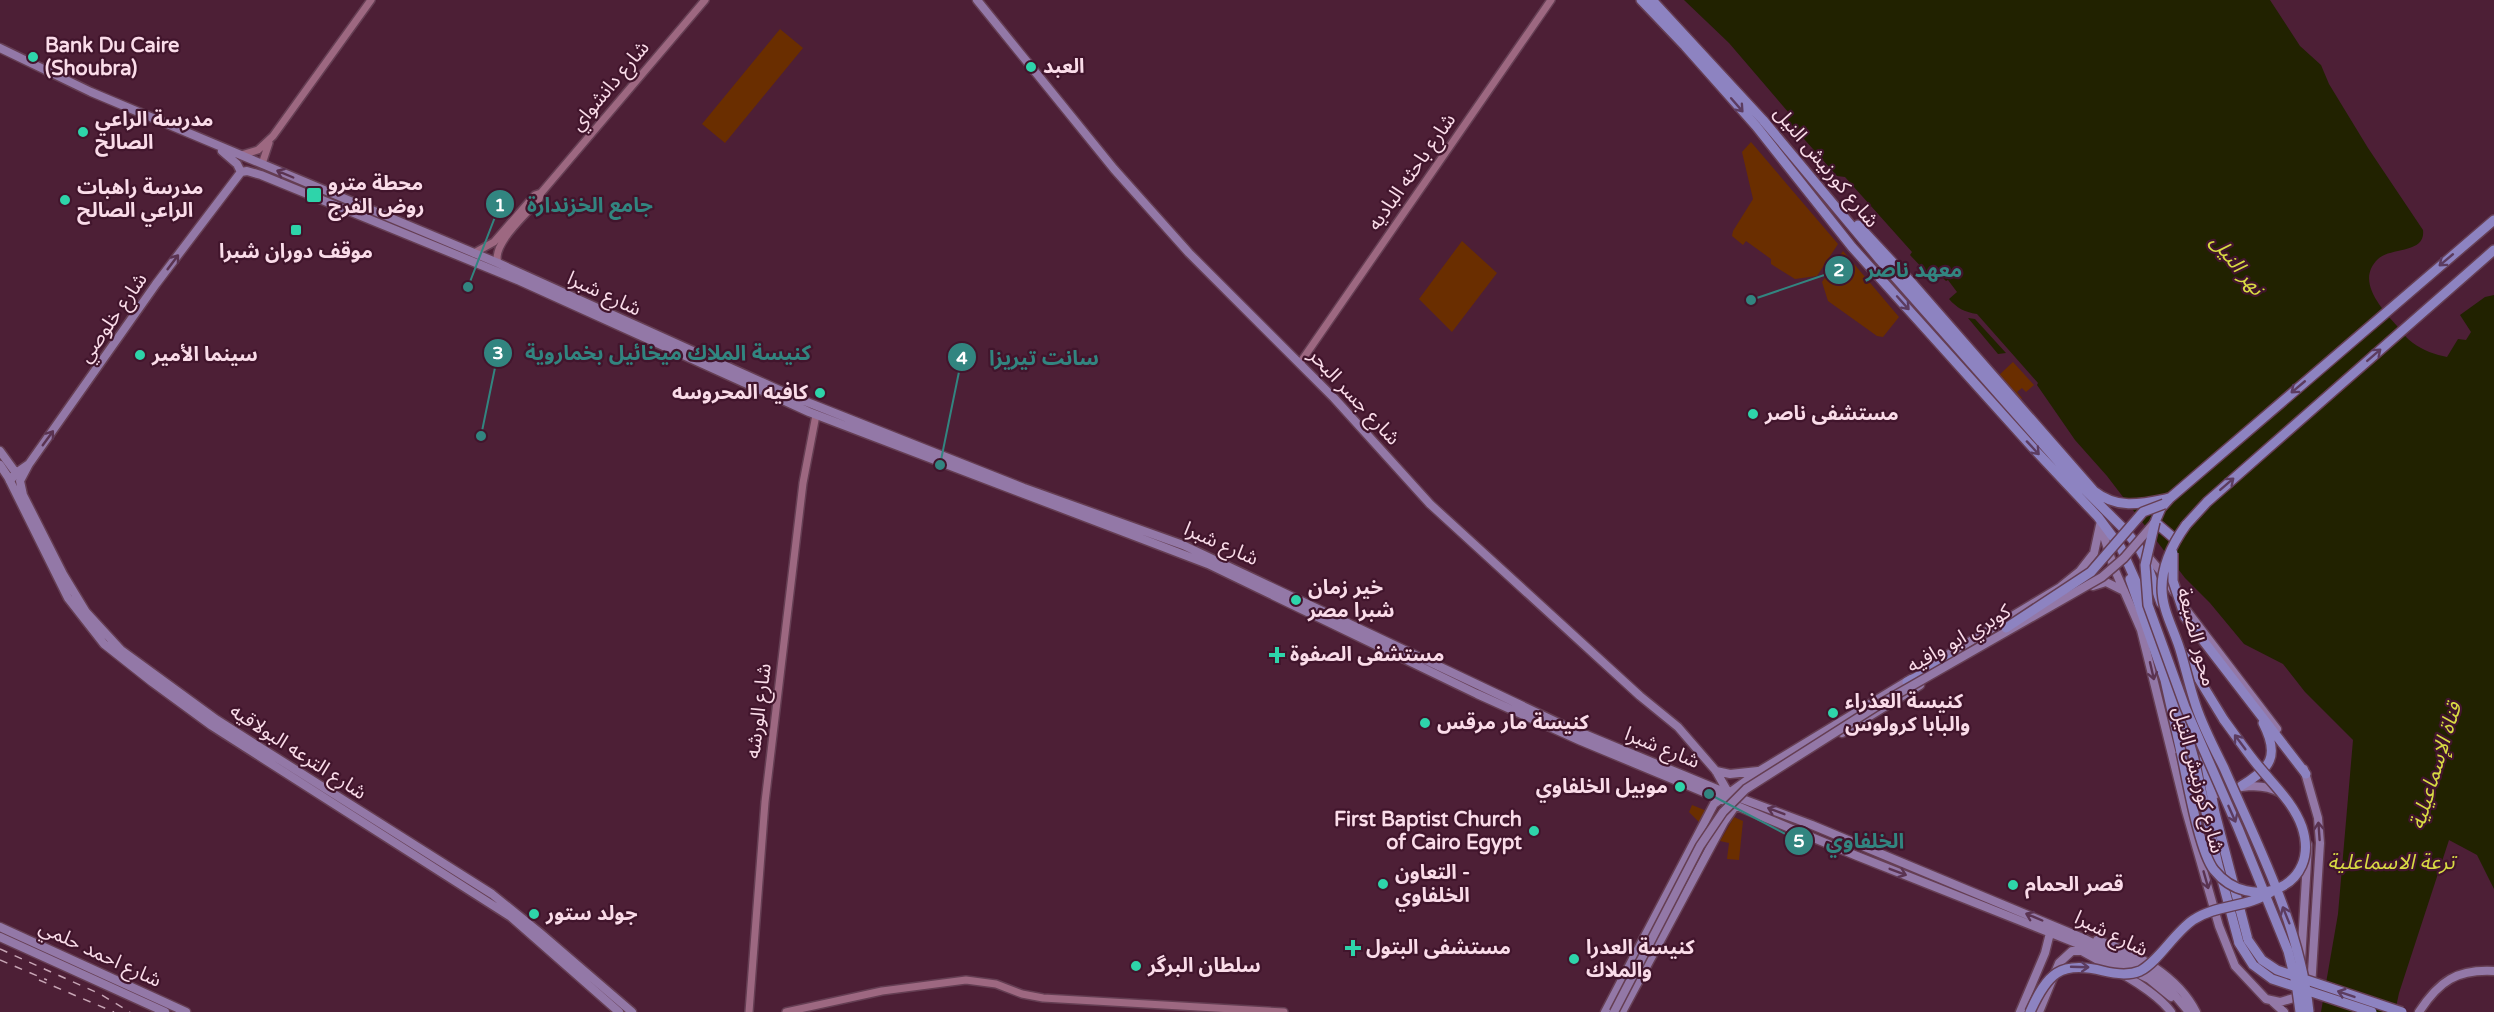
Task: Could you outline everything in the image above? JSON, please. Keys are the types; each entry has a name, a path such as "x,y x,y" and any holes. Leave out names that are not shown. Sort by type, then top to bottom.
{"highway":[{"name":"شارع كورنيش النيل","path":"1641,0 1756,126 1852,247 2111,532 2130,565 2162,643 2194,759 2215,854 2243,941"},
{"name":"شارع كورنيش النيل","path":"1652,0 1763,120 1880,260 2071,476 2138,546 2155,585 2172,635 2199,734 2243,941"},
{"path":"1836,207 1878,245 2094,491 2108,501 2124,505 2167,501"},
{"path":"1907,682 2006,628 2091,572 2143,512 2167,501 2494,220"},
{"path":"1852,247 1860,244 1862,239"},
{"name":"محور الضبعة","path":"2309,1012 2306,988 2290,925 2254,836 2196,707 2180,648 2167,612 2162,586 2165,567 2176,540 2192,517 2207,502 2494,249"},
{"path":"1870,267 1874,260 1880,260"},
{"name":"محور الضبعة","path":"2167,501 2155,522 2145,566 2148,605 2185,707 2288,951 2296,982 2299,1012"},
{"path":"2155,522 2176,540 2172,568 2185,617 2252,702 2279,738 2284,749 2306,774"},
{"path":"2111,532 2113,544 2127,572 2165,680 2203,845 2214,870 2224,879 2242,889 2256,892 2272,891"},
{"path":"2030,1012 2046,981 2063,969 2081,966 2127,974 2139,971 2151,964 2167,944 2194,919 2219,908 2258,900 2288,883 2302,867 2307,848 2301,825 2282,793 2224,720 2180,648"},
{"path":"2241,786 2261,774 2268,764 2272,751 2270,737 2252,702"},
{"path":"2243,941 2253,965 2272,979 2372,1012"},
{"path":"2243,941 2271,967 2402,1012"}],"main road":[{"name":"شارع جسر البحر","path":"977,0 1131,189 1189,253 1300,363 1430,504 1640,696 1678,727 1716,771 1730,794"},
{"name":"شارع شبرا","path":"0,48 91,92 498,263 695,357"},
{"name":"شارع شبرا","path":"217,146 237,164 241,172 261,174 477,262 795,402 1165,543 1523,715 1719,799 2089,950 2149,979 2166,993 2182,1012"},
{"name":"شارع خلوصي","path":"10,481 16,473 29,464 156,284 241,172"},
{"path":"308,195 310,185"},
{"path":"326,202 330,193"},
{"name":"شارع شبرا","path":"795,402 816,415 1148,536"},
{"path":"0,451 16,473"},
{"name":"شارع الترعه البولاقيه","path":"29,464 21,478 20,486 44,544 68,598 104,644 152,682 511,917 619,1012"},
{"name":"شارع الترعه البولاقيه","path":"0,465 44,544"},
{"path":"1605,1012 1710,811 1719,799 1730,794 1761,770 1907,682 1944,656 2059,588 2080,571 2094,554 2099,521"},
{"name":"شارع كورنيش النيل","path":"2099,521 2148,653 2186,811 2219,926 2235,966 2266,999 2284,1012"},
{"name":"كوبري ابو وافيه","path":"1614,1012 1700,846 1723,812 1746,789 1880,704 2102,577 2124,558 2155,522"},
{"name":"شارع شبرا","path":"1165,543 1211,557 1555,721 2085,939 2146,969 2161,979 2193,1010"},
{"name":"شارع كورنيش النيل","path":"2138,546 2163,574 2181,603 2300,759 2306,774 2318,818 2320,843 2309,1012"},
{"path":"1752,802 1752,795 1756,787 1779,772 1926,682 2099,582 2113,584 2125,592"},
{"name":"شارع الترعه البولاقيه","path":"215,723 492,894 540,932 632,1012"},
{"path":"1716,771 1730,774 1761,770"},
{"path":"2212,795 2241,786 2279,791 2293,804 2305,828 2308,857 2298,997 2299,1012"},
{"path":"1622,1012 1724,822 1736,805"},
{"path":"1847,852 1851,841"},
{"path":"1870,861 1870,855 1875,851"},
{"name":"شارع احمد حلمي","path":"0,927 186,1012"},
{"path":"2020,1012 2045,953 2050,933"},
{"name":"شارع احمد حلمي","path":"0,937 165,1012"},
{"path":"2039,1012 2059,963 2072,951 2081,948 2089,950 2102,963"},
{"path":"2072,951 2082,951 2102,963"},
{"name":"شارع شبرا","path":"2102,963 2163,1001 2171,1012"},
{"path":"2420,1012 2440,985 2454,976 2476,970 2494,971"},
{"path":"2273,1002 2288,1001 2310,994"}],"street":[{"path":"241,155 246,156 258,150 273,136 371,0"},
{"name":"شارع دانشواي","path":"498,263 496,256 500,245 539,199 541,193 705,0"},
{"name":"شارع باحثه الباديه","path":"1300,363 1551,0"},
{"path":"262,164 273,136"},
{"name":"شارع دانشواي","path":"474,253 494,242 536,195 541,193"},
{"name":"شارع الورشه","path":"749,1012 765,802 803,483 816,415"},
{"path":"786,1012 882,991 966,980 996,984 1043,998 1284,1012"}],"shaded area":[{"path":"780,29 803,48 725,143 702,124"},
{"path":"1751,142 1838,244 1817,276 1795,279 1771,264 1771,259 1746,241 1743,245 1732,236 1753,199 1742,152"},
{"path":"1462,241 1497,273 1452,332 1419,299"},
{"path":"1843,251 1899,317 1883,337 1877,336 1828,301 1822,282"},
{"path":"2013,362 2034,385 2026,392 2022,388 2017,392 2022,398 2020,400 1998,376"},
{"path":"1692,805 1712,813 1704,827 1689,812"},
{"path":"1734,817 1743,821 1739,860 1727,859 1729,843 1720,841"}],"water":[{"path":"1684,0 2270,0 2300,46 2321,65 2329,84 2368,148 2423,230 2419,243 2413,247 2384,255 2372,267 2369,276 2370,285 2384,311 2413,343 2429,352 2447,357 2458,339 2466,340 2471,332 2460,315 2485,297 2494,295 2494,889 2477,855 2449,840 2399,993 2395,1012 2321,1012 2338,914 2353,740 2305,692 2283,664 2244,644 2210,603 2185,578 2107,476 2075,440 2037,385 2038,383 1977,314 1961,309 1949,299 1957,292 1948,280 1946,281 1940,275 1927,273 1910,255 1912,252 1845,177 1837,176 1788,121 1789,113 1729,43"},
{"path":"1968,318 1975,319 2006,353 1998,354"}],"railway":[{"path":"0,949 100,994 130,1012"},
{"path":"0,960 47,980"},
{"path":"39,980 114,1012"}],"place":[{"name":"Bank Du Caire (Shoubra)","path":"33,57"},
{"name":"العبد","path":"1031,67"},
{"name":"مدرسة الراعي الصالح","path":"83,132"},
{"name":"محطة مترو روض الفرج","path":"314,195"},
{"name":"مدرسة راهبات الراعي الصالح","path":"65,200"},
{"name":"موقف دوران شبرا","path":"296,230"},
{"name":"جامع الخزندارة","path":"468,287"},
{"name":"معهد ناصر","path":"1751,300"},
{"name":"سينما الأمير","path":"140,355"},
{"name":"كافيه المحروسه","path":"820,393"},
{"name":"مستشفى ناصر","path":"1753,414"},
{"name":"كنيسة الملاك ميخائيل بخماروية","path":"481,436"},
{"name":"سانت تيريزا","path":"940,465"},
{"name":"خير زمان شبرا مصر","path":"1296,600"},
{"name":"مستشفى الصفوة","path":"1277,655"},
{"name":"كنيسة العذراء والبابا كرولوس","path":"1833,713"},
{"name":"كنيسة مار مرقس","path":"1425,723"},
{"name":"موبيل الخلفاوي","path":"1680,787"},
{"name":"الخلفاوي","path":"1709,794"},
{"name":"First Baptist Church of Cairo Egypt","path":"1534,831"},
{"name":"التعاون - الخلفاوي","path":"1383,884"},
{"name":"قصر الحمام","path":"2013,885"},
{"name":"جولد ستور","path":"534,914"},
{"name":"مستشفى البتول","path":"1353,948"},
{"name":"كنيسة العدرا والملاك","path":"1574,959"},
{"name":"سلطان البرگر","path":"1136,966"}],"water label":[{"name":"نهر النيل","path":"2237,265"},
{"name":"قناة الإسماعيلية","path":"2436,766"},
{"name":"ترعة الاسماعلية","path":"2391,862"}]}
